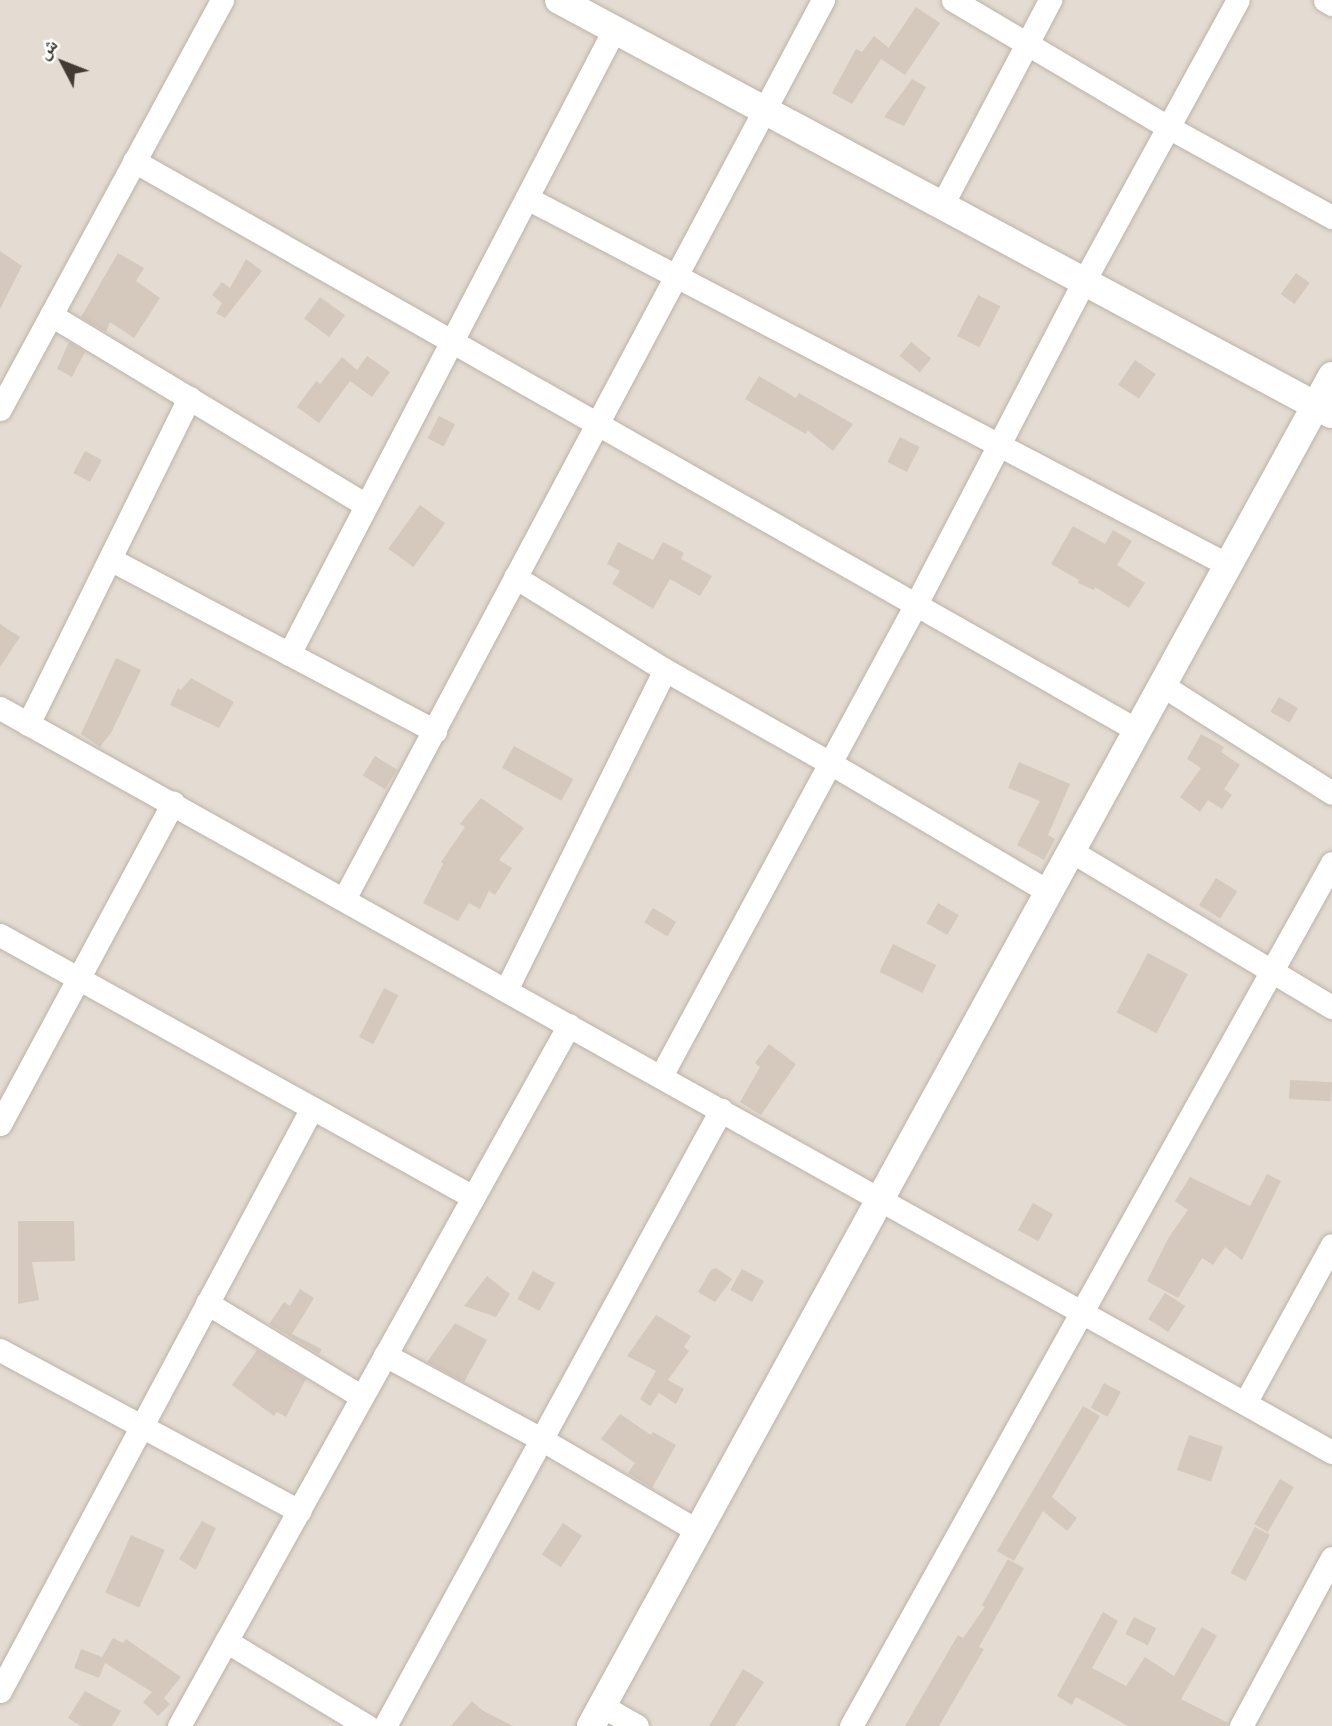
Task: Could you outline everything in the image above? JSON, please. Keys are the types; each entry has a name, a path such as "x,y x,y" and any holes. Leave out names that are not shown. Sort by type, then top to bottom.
{"street":[{"path":"0,409 222,0"},
{"path":"559,0 1324,410"},
{"path":"344,899 823,0"},
{"path":"953,0 1168,127 1332,217"},
{"path":"942,205 1050,0"},
{"path":"661,1076 916,604 1084,281 1238,0"},
{"path":"1325,0 1332,4"},
{"path":"289,654 614,30"},
{"path":"134,161 1137,730"},
{"path":"527,198 1228,565"},
{"path":"51,315 366,505"},
{"path":"638,1726 597,1716 1228,565 1324,410 1332,376"},
{"path":"29,724 189,398"},
{"path":"110,559 435,731"},
{"path":"515,577 665,670 831,763 1049,892"},
{"path":"506,990 665,670"},
{"path":"1162,685 1332,793"},
{"path":"0,708 1332,1452"},
{"path":"0,1124 173,803"},
{"path":"1071,851 1270,973 1332,1007"},
{"path":"851,1726 1332,863"},
{"path":"0,935 473,1197"},
{"path":"179,1726 569,1025"},
{"path":"0,1691 312,1108"},
{"path":"385,1726 720,1110"},
{"path":"1245,1403 1332,1245"},
{"path":"208,1303 362,1397"},
{"path":"0,1350 299,1511"},
{"path":"385,1355 541,1440 698,1531"},
{"path":"1241,1726 1332,1558"},
{"path":"226,1641 367,1726"}],"shaded area":[{"path":"0,0 1332,0 1332,1726 0,1726"}],"building":[{"path":"916,7 940,23 905,75 881,59 852,104 832,93 856,49 862,52 874,36 889,48"},
{"path":"912,79 926,87 904,126 884,117"},
{"path":"0,251 22,266 0,309"},
{"path":"118,253 144,268 136,281 160,298 134,338 110,322 106,332 81,317"},
{"path":"246,259 262,271 225,318 216,313 222,303 212,295 222,282 230,288"},
{"path":"1296,273 1310,283 1294,304 1281,294"},
{"path":"978,295 1000,306 979,347 957,336"},
{"path":"320,297 345,315 329,337 304,319"},
{"path":"69,342 85,352 72,377 57,369"},
{"path":"911,342 931,358 920,372 900,356"},
{"path":"367,356 390,372 372,397 350,381 319,423 297,407 316,381 320,384 342,357 357,370"},
{"path":"1135,360 1156,374 1139,399 1118,385"},
{"path":"759,376 796,398 799,393 853,424 833,451 807,430 806,434 745,399"},
{"path":"439,416 455,424 444,446 428,438"},
{"path":"900,437 920,447 907,472 887,462"},
{"path":"85,451 102,460 90,482 73,473"},
{"path":"420,505 445,523 413,567 388,549"},
{"path":"1073,526 1105,544 1113,530 1132,541 1117,565 1145,583 1129,608 1095,587 1094,590 1078,583 1079,580 1051,564"},
{"path":"618,542 653,560 663,542 684,553 681,559 712,576 700,596 670,579 653,609 612,584 620,571 607,564"},
{"path":"0,624 20,637 0,667"},
{"path":"116,658 141,670 111,733 100,747 81,734"},
{"path":"191,678 234,702 219,728 170,705 178,688 181,690"},
{"path":"1279,697 1298,708 1290,723 1270,712"},
{"path":"1201,734 1224,747 1221,752 1240,765 1224,789 1232,795 1222,809 1208,800 1200,812 1180,797 1201,768 1187,759"},
{"path":"514,746 573,779 561,801 502,768"},
{"path":"375,756 397,770 385,789 363,776"},
{"path":"1019,762 1070,784 1048,835 1055,839 1044,860 1017,845 1040,801 1008,788"},
{"path":"481,798 524,828 499,860 512,868 495,895 489,891 480,909 469,903 458,921 423,903 443,864 441,862 465,827 460,824"},
{"path":"1216,878 1237,891 1220,918 1199,905"},
{"path":"938,903 959,915 947,935 926,923"},
{"path":"653,908 676,922 667,936 644,923"},
{"path":"893,944 936,965 923,993 879,972"},
{"path":"1148,953 1188,974 1156,1033 1117,1012"},
{"path":"384,988 398,995 373,1044 359,1037"},
{"path":"769,1044 796,1064 761,1115 740,1102 760,1067 755,1063"},
{"path":"1290,1080 1332,1082 1331,1101 1289,1099"},
{"path":"1267,1174 1281,1181 1242,1260 1225,1247 1213,1265 1202,1258 1178,1298 1147,1281 1169,1237 1188,1210 1175,1201 1190,1177 1250,1206"},
{"path":"1033,1203 1053,1214 1038,1241 1018,1230"},
{"path":"18,1221 74,1221 75,1261 32,1262 39,1300 18,1304"},
{"path":"716,1268 732,1279 715,1302 698,1292 711,1270"},
{"path":"742,1269 764,1281 752,1302 730,1290"},
{"path":"533,1271 555,1283 539,1311 517,1299"},
{"path":"487,1276 510,1294 496,1317 464,1306"},
{"path":"300,1289 314,1298 292,1334 322,1349 319,1354 269,1324 284,1302 290,1306"},
{"path":"1165,1293 1185,1306 1168,1332 1148,1319"},
{"path":"656,1315 691,1336 684,1347 689,1351 668,1380 684,1389 676,1404 659,1393 650,1406 640,1399 656,1371 627,1356"},
{"path":"455,1323 487,1340 464,1382 427,1362"},
{"path":"257,1350 306,1379 286,1417 277,1412 274,1416 232,1385"},
{"path":"1104,1383 1121,1392 1108,1417 1091,1408"},
{"path":"1083,1406 1100,1416 1052,1497 1077,1518 1067,1531 1043,1511 1014,1561 997,1551"},
{"path":"620,1414 651,1435 653,1432 676,1445 652,1488 628,1473 635,1463 601,1439"},
{"path":"1189,1435 1223,1447 1211,1482 1177,1470"},
{"path":"1280,1479 1294,1487 1268,1532 1254,1524"},
{"path":"202,1521 216,1528 196,1570 179,1559"},
{"path":"563,1523 582,1536 561,1567 542,1555"},
{"path":"1255,1527 1270,1535 1246,1581 1231,1573"},
{"path":"131,1535 165,1550 139,1608 105,1593"},
{"path":"1008,1559 1024,1568 979,1647 984,1649 939,1726 905,1726 958,1635 963,1638 985,1607 982,1605"},
{"path":"1103,1612 1118,1621 1092,1668 1126,1686 1145,1657 1174,1676 1202,1627 1217,1636 1181,1699 1228,1723 1227,1726 1128,1726 1076,1697 1072,1705 1057,1696"},
{"path":"1134,1617 1156,1628 1148,1645 1125,1634"},
{"path":"113,1638 123,1643 126,1639 181,1677 164,1698 170,1704 158,1716 143,1702 152,1692 105,1663 99,1678 74,1668 81,1649 102,1657"},
{"path":"743,1669 764,1682 735,1726 709,1726"},
{"path":"85,1691 121,1711 112,1726 81,1726 68,1718"},
{"path":"472,1701 482,1710 513,1726 451,1726"}]}
